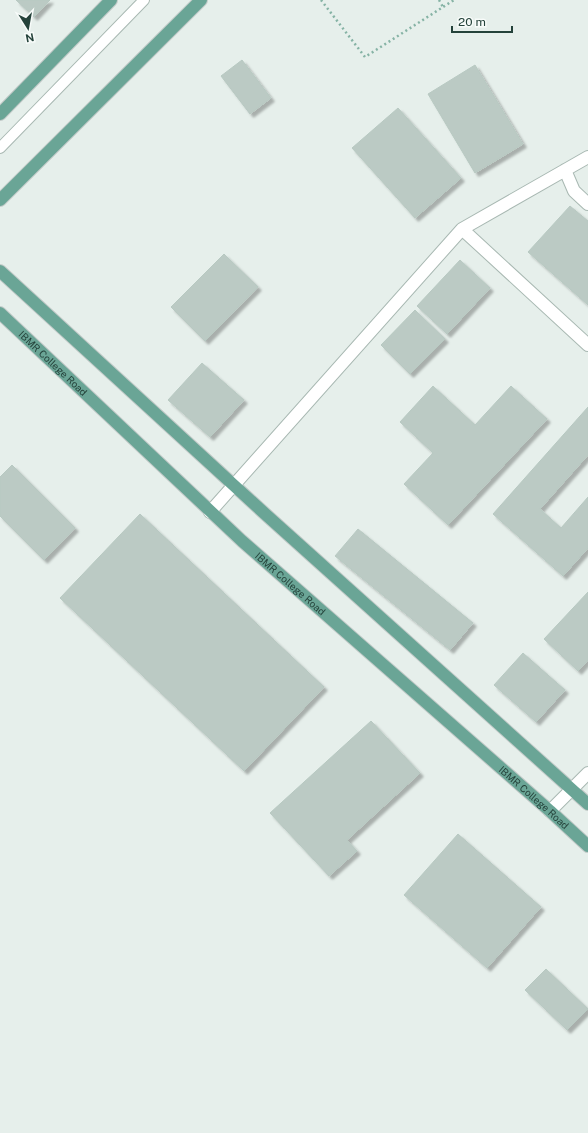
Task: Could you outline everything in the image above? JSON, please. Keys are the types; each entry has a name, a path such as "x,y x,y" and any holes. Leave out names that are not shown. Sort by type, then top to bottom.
{"main road":[{"path":"0,114 111,0"},
{"path":"0,200 201,0"},
{"path":"0,271 234,486 588,804"},
{"name":"IBMR College Road","path":"0,313 210,512 588,846"}],"street":[{"path":"210,512 462,229 588,157"},
{"path":"565,170 574,192 588,204"},
{"path":"462,229 588,345"},
{"path":"550,811 588,773"}],"lane":[{"path":"0,148 144,0"}],"path":[{"path":"321,0 365,57 454,0"},
{"path":"439,0 443,7"}],"building":[{"path":"16,0 50,0 34,17"},
{"path":"242,60 271,98 250,114 221,76"},
{"path":"475,65 523,144 475,173 428,94"},
{"path":"398,108 461,178 415,218 352,148"},
{"path":"570,206 588,221 588,305 528,252"},
{"path":"224,254 258,287 205,341 171,307"},
{"path":"460,260 490,288 447,334 417,306"},
{"path":"415,310 445,339 410,374 381,345"},
{"path":"202,363 244,400 210,437 168,400"},
{"path":"433,386 475,425 511,386 547,419 448,525 404,484 433,453 400,422"},
{"path":"588,407 588,455 540,509 561,528 588,497 588,548 563,576 493,514"},
{"path":"12,465 75,528 44,560 0,516 0,477"},
{"path":"140,514 324,687 244,771 60,598"},
{"path":"358,529 473,623 450,650 335,556"},
{"path":"588,592 588,660 578,671 544,639"},
{"path":"523,653 565,690 536,722 494,685"},
{"path":"371,721 420,773 347,840 357,851 329,876 270,813"},
{"path":"458,834 541,907 487,968 404,895"},
{"path":"546,969 588,1009 567,1030 525,990"}]}
